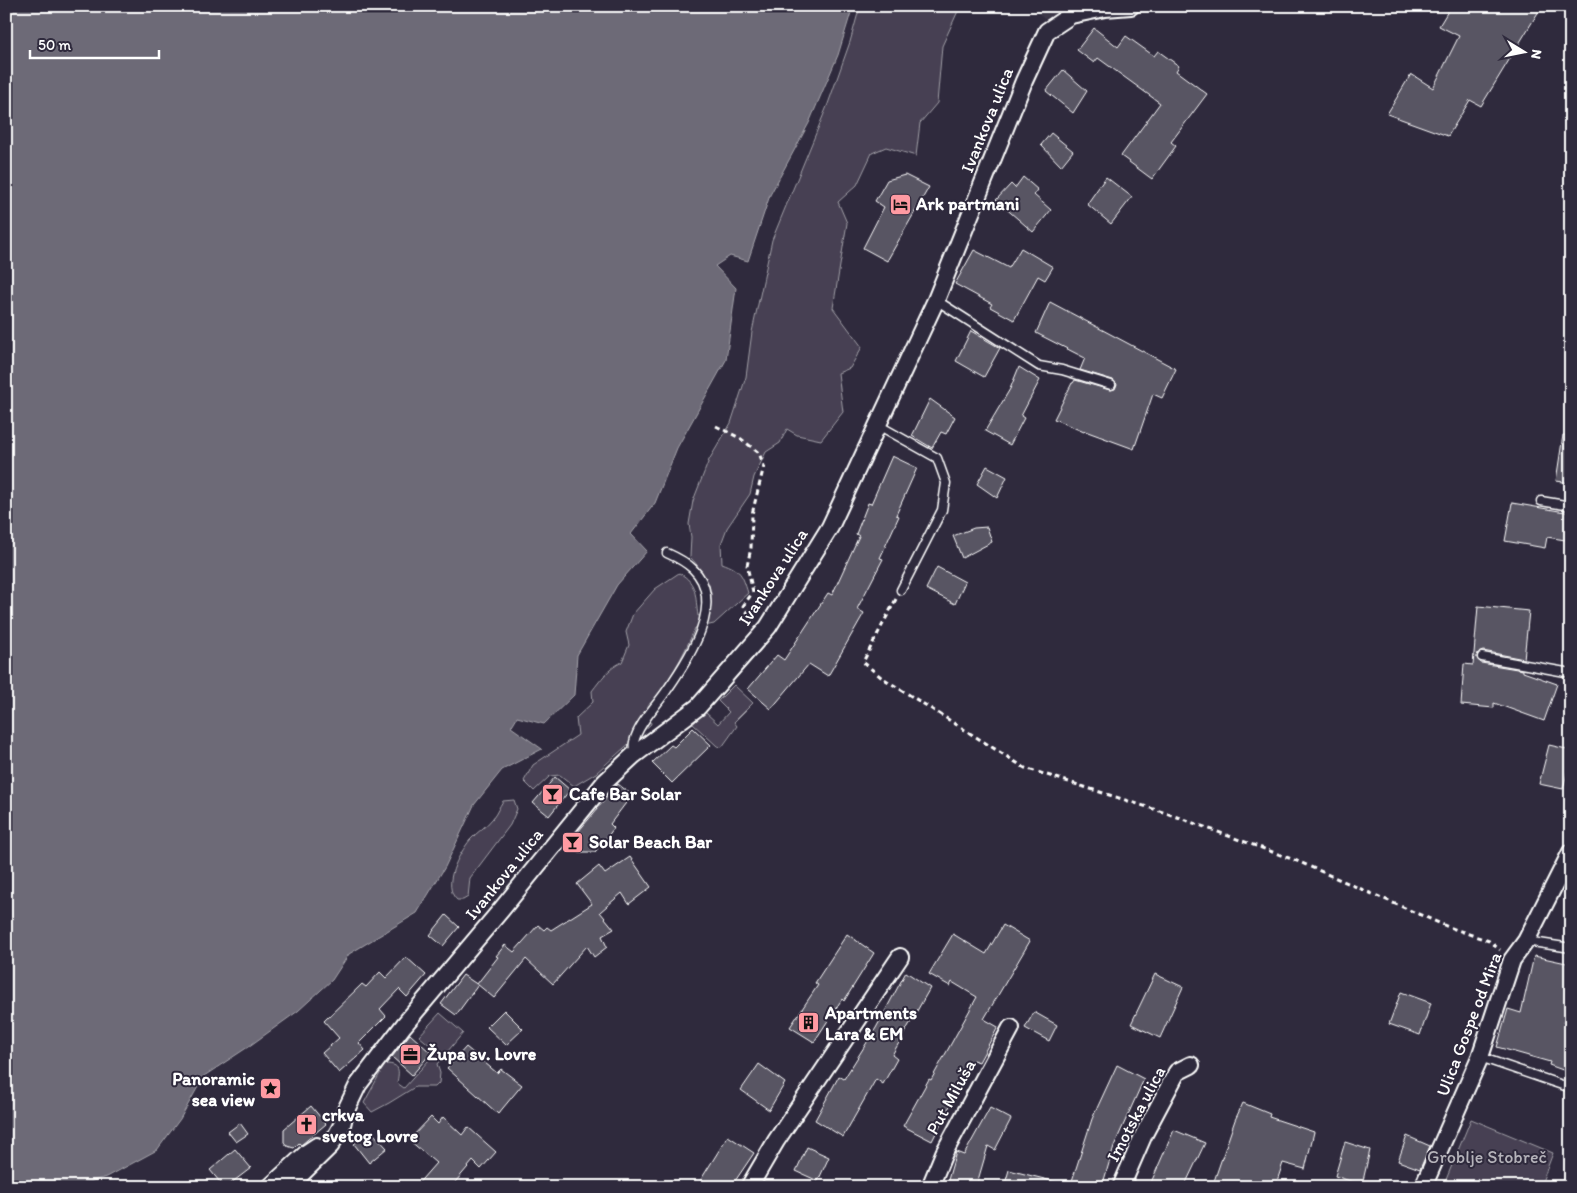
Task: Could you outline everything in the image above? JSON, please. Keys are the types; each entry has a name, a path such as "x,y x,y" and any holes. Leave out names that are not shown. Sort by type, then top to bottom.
{"street":[{"name":"Ivankova ulica","path":"288,1187 331,1145 342,1126 345,1112 358,1085 404,1025 605,782 634,755 698,707 763,633 830,527 936,300 1024,81 1047,31 1071,15 1105,8 1132,6"},
{"name":"Ulica Gospe od Mira","path":"1423,1187 1480,1056 1512,960 1526,940 1571,852"},
{"path":"748,1187 776,1141 900,957"},
{"name":"Put Miluša","path":"930,1187 944,1152 1011,1028"},
{"name":"Imotska ulica","path":"1121,1187 1144,1134 1177,1072 1192,1065"},
{"path":"270,1187 308,1152 319,1145 331,1145"}],"lane":[{"path":"936,300 1038,366 1062,370 1111,385"},
{"path":"878,425 936,458 946,483 942,510 901,590"},
{"path":"1541,501 1571,506"},
{"path":"634,755 634,742 644,721 667,690 688,656 702,628 705,614 705,590 700,577 692,568 667,553"},
{"path":"1482,657 1571,673"},
{"path":"1526,940 1571,948"},
{"path":"1480,1056 1571,1088"}],"path":[{"path":"716,426 740,438 758,453 764,466 752,514 752,548 747,566 752,592 743,606 763,633"},
{"path":"901,590 863,662 881,677 1025,768 1169,814 1297,861 1446,926 1489,941"}],"shaded area":[{"path":"6,6 853,6 838,55 809,123 770,195 748,261 730,256 715,266 736,288 726,360 677,448 655,503 631,534 647,551 617,585 577,655 574,695 544,724 517,717 511,727 542,749 502,770 474,805 445,867 417,913 349,954 332,980 298,1011 204,1076 180,1119 157,1150 107,1177 71,1187 6,1187"},
{"path":"1032,6 1073,6 1044,19"}],"green space":[{"path":"860,6 999,6 994,11 958,11 942,46 937,103 920,123 916,156 886,147 872,153 857,185 838,202 847,223 833,308 862,347 850,368 838,373 843,412 821,440 797,435 787,429 780,443 766,452 754,477 750,494 727,528 721,544 722,563 740,574 748,593 714,624 695,628 675,669 663,688 648,706 651,724 596,773 574,786 560,775 550,776 534,791 524,781 533,765 578,735 576,718 593,702 592,691 602,678 622,662 629,645 626,632 633,614 655,589 679,573 690,581 693,586 698,616 708,613 703,576 690,557 691,537 689,524 693,501 709,460 731,423 746,377 752,332 772,240 828,104 850,42"},
{"path":"734,685 753,703 734,722 737,726 722,747 717,746 693,724 705,712 718,724 729,712 718,701"},
{"path":"514,800 517,809 510,825 470,878 468,897 463,900 457,900 453,894 451,878 461,853 470,840 493,818 503,801"},
{"path":"440,1013 463,1033 437,1064 440,1073 439,1083 435,1087 415,1087 372,1112 364,1103 385,1064 394,1065 398,1069 397,1083 404,1088 437,1051 419,1036"},
{"name":"Groblje Stobreč","path":"1471,1119 1553,1153 1540,1187 1443,1187"}],"building":[{"path":"1451,6 1542,6 1481,106 1470,100 1448,136 1387,114 1411,74 1433,88 1459,36 1439,26"},
{"path":"1094,28 1118,47 1126,36 1154,56 1158,51 1179,66 1176,71 1207,94 1171,142 1176,146 1152,179 1121,156 1160,103 1098,58 1094,63 1077,50"},
{"path":"1063,70 1087,91 1073,113 1046,91"},
{"path":"1051,133 1073,151 1061,166 1041,145"},
{"path":"905,175 929,187 887,261 863,248 884,207 875,201 887,180"},
{"path":"1023,177 1038,190 1034,195 1051,210 1033,232 996,200 1011,184 1015,188"},
{"path":"1106,177 1132,197 1111,224 1087,204"},
{"path":"1021,248 1053,267 1045,280 1038,276 1014,320 990,307 992,304 955,284 974,250 1009,268"},
{"path":"1050,302 1176,369 1162,398 1153,394 1134,449 1084,432 1054,419 1075,380 1110,390 1115,389 1117,384 1113,380 1080,370 1085,358 1036,333"},
{"path":"971,331 1000,348 984,377 956,361"},
{"path":"1019,367 1040,380 1021,416 1024,418 1010,445 985,431 1010,389"},
{"path":"930,399 955,417 946,434 941,432 932,448 912,436"},
{"path":"1563,435 1571,436 1571,483 1556,481"},
{"path":"892,456 917,468 896,515 899,516 880,558 883,559 857,609 864,613 828,676 809,664 771,709 748,689 777,655 784,660 828,593 832,595 859,536 856,534 868,503 871,504"},
{"path":"987,466 1007,477 997,498 977,484"},
{"path":"1512,503 1571,513 1571,541 1547,537 1545,548 1505,541"},
{"path":"987,527 992,542 962,558 953,536 974,528"},
{"path":"937,567 965,582 955,604 926,589"},
{"path":"1478,606 1529,611 1524,659 1483,651 1478,653 1477,658 1481,663 1523,670 1523,672 1557,684 1544,721 1494,703 1494,708 1461,705 1464,664 1473,665"},
{"path":"693,728 711,745 672,783 652,763 671,745 674,747"},
{"path":"1549,745 1571,750 1563,789 1539,784"},
{"path":"555,777 570,790 549,816 533,803"},
{"path":"618,784 632,795 610,824 614,828 595,852 577,852 568,844"},
{"path":"630,857 651,887 629,904 622,893 600,912 614,929 602,936 607,947 594,957 587,946 553,984 526,959 494,998 477,984 505,945 514,952 538,925 544,930 547,927 551,930 592,904 577,884 599,866 605,874"},
{"path":"446,915 459,927 443,946 430,935"},
{"path":"1003,925 1030,941 984,1019 998,1027 979,1062 973,1060 932,1141 903,1126 977,997 952,982 950,986 929,974 953,934 986,954"},
{"path":"847,934 874,953 844,1001 842,999 814,1042 790,1027 818,985 815,983"},
{"path":"1534,956 1571,964 1571,990 1563,1023 1571,1026 1571,1073 1549,1065 1550,1062 1497,1047 1508,1009 1521,1013"},
{"path":"406,957 426,975 407,997 399,989 380,1009 386,1016 359,1043 365,1050 339,1073 322,1053 339,1038 324,1021 362,984 366,987 380,972 386,978"},
{"path":"906,972 930,988 892,1055 897,1059 883,1084 876,1079 843,1137 815,1120 839,1076 844,1079 876,1028"},
{"path":"1155,974 1183,987 1160,1038 1131,1024"},
{"path":"463,975 478,985 456,1015 441,1004"},
{"path":"1401,992 1431,1003 1420,1035 1389,1024"},
{"path":"504,1010 523,1029 506,1045 487,1027"},
{"path":"1034,1012 1057,1025 1049,1041 1025,1028"},
{"name":"Župa sv. Lovre","path":"410,1034 431,1053 412,1075 392,1057"},
{"path":"466,1047 497,1073 501,1069 522,1085 498,1114 447,1068"},
{"path":"759,1064 785,1083 769,1110 741,1090"},
{"path":"1117,1065 1144,1079 1114,1146 1102,1187 1070,1187 1092,1119"},
{"path":"1243,1103 1270,1114 1269,1117 1314,1132 1305,1169 1283,1163 1275,1187 1212,1187 1235,1120"},
{"name":"crkva svetog Lovre","path":"311,1106 326,1124 301,1145 299,1143 294,1148 287,1146 284,1142 284,1129"},
{"path":"990,1108 1011,1119 995,1150 988,1146 976,1187 946,1187 956,1152 964,1155"},
{"path":"431,1117 438,1124 443,1117 462,1135 468,1127 496,1152 481,1169 473,1161 451,1187 415,1187 436,1163 409,1140"},
{"path":"240,1123 248,1134 236,1142 228,1132"},
{"path":"1174,1130 1205,1143 1184,1187 1149,1187"},
{"path":"371,1131 387,1148 369,1163 354,1144"},
{"path":"728,1136 754,1153 731,1187 709,1187 700,1181"},
{"path":"1407,1136 1430,1146 1420,1169 1398,1161"},
{"path":"1345,1142 1370,1150 1362,1185 1335,1176"},
{"path":"807,1147 829,1157 818,1181 796,1171"},
{"path":"235,1149 251,1168 224,1187 210,1170"},
{"path":"1009,1170 1056,1182 1055,1187 1004,1187"}],"place":[{"name":"Ark partmani","path":"900,204"},
{"name":"Cafe Bar Solar","path":"553,794"},
{"name":"Solar Beach Bar","path":"573,842"},
{"name":"Apartments Lara & EM","path":"809,1023"},
{"name":"Župa sv. Lovre","path":"411,1054"},
{"name":"Panoramic sea view","path":"271,1089"},
{"name":"crkva svetog Lovre","path":"306,1125"}]}
